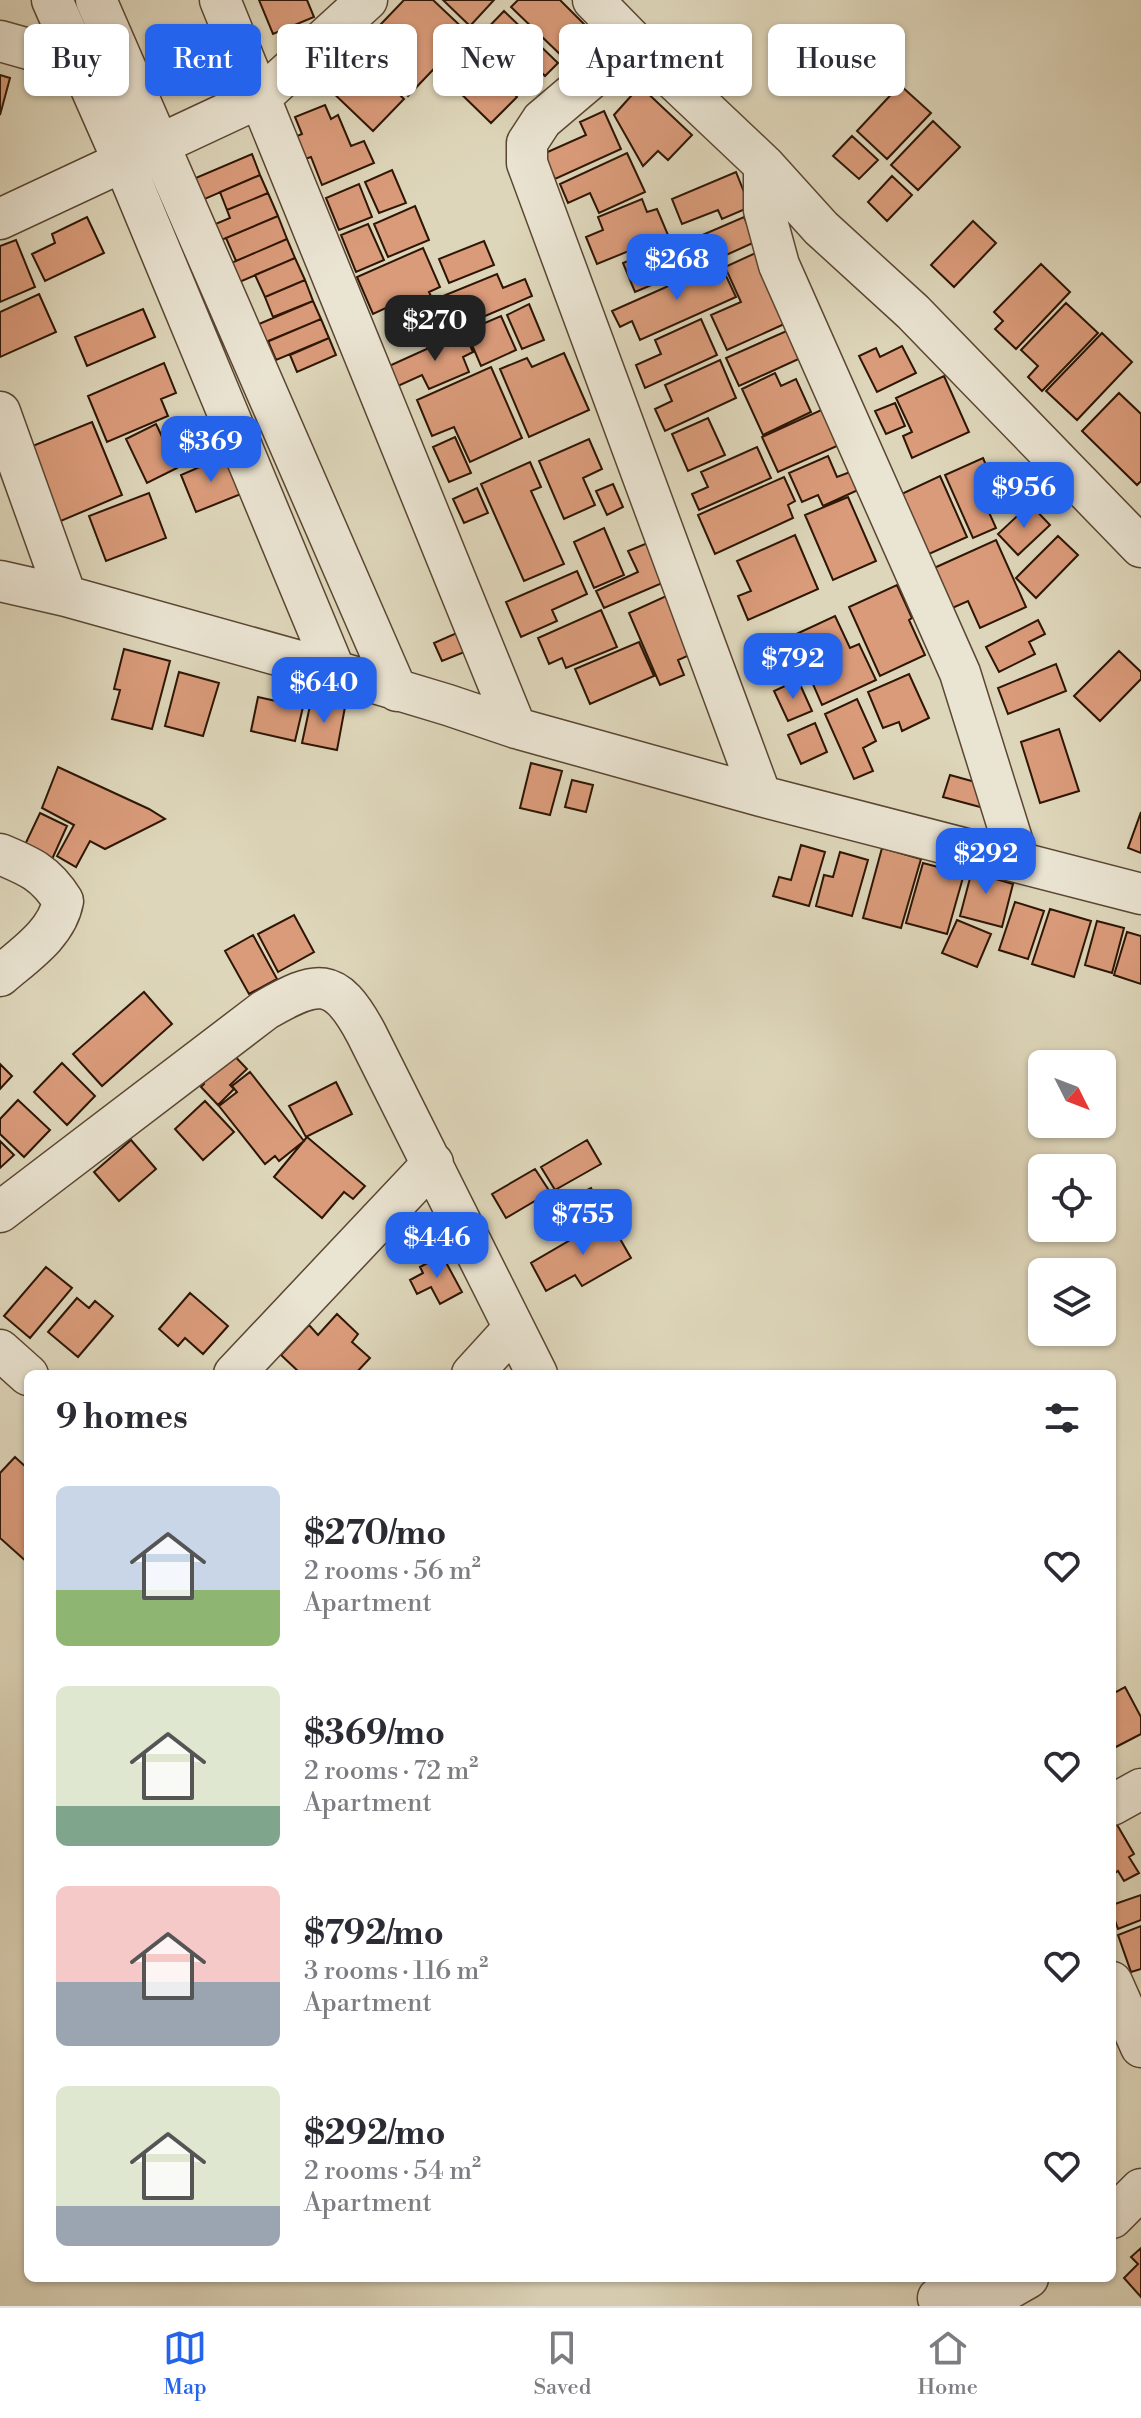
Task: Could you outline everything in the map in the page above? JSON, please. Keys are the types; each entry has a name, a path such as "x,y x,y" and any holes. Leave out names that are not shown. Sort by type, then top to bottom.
{"street":[{"path":"52,0 63,24"},
{"path":"96,0 141,154 335,671"},
{"path":"220,0 516,728"},
{"path":"0,219 261,97 367,0"},
{"path":"593,0 616,24"},
{"path":"0,41 24,48"},
{"path":"103,96 141,154 397,691"},
{"path":"570,96 542,120 527,143 527,163 761,796"},
{"path":"691,96 764,165 821,228 913,312 1141,547"},
{"path":"764,165 764,210 779,265 960,673 1019,862"},
{"path":"0,412 66,596"},
{"path":"0,581 66,596 335,671 516,728 761,796 1141,894"},
{"path":"0,854 33,867 54,885 63,901 61,914 40,941 0,976"},
{"path":"0,1212 265,1010 298,991 320,988 342,997 354,1010 535,1370"},
{"path":"238,1370 433,1163"},
{"path":"476,1370 514,1328"},
{"path":"0,1350 24,1371"},
{"path":"1116,1803 1141,1789"},
{"path":"1116,1991 1141,2047"},
{"path":"1116,2214 1141,2189"},
{"path":"937,2294 1000,2294 1021,2282"}],"building":[{"path":"259,0 307,0 314,17 297,24 277,24 277,32 273,34"},
{"path":"404,0 433,0 458,24 433,24 433,70 417,87 417,24 381,24"},
{"path":"443,0 494,0 472,24 468,24"},
{"path":"518,0 560,0 584,24 559,24 559,53 543,38 543,24 529,24 511,7"},
{"path":"504,11 518,24 491,24"},
{"path":"543,49 558,63 545,76 543,74"},
{"path":"0,75 10,78 0,115"},
{"path":"905,90 931,113 887,159 857,131 890,96 905,96"},
{"path":"336,96 401,96 404,99 373,131"},
{"path":"463,96 516,96 491,123"},
{"path":"631,96 651,96 692,135 668,160 658,151 643,166 614,115"},
{"path":"325,105 331,119 338,115 351,146 364,141 374,163 322,185 311,157 299,161 290,139 302,134 295,117"},
{"path":"604,111 621,149 555,179 543,154 586,135 580,122"},
{"path":"933,121 960,147 918,190 891,165"},
{"path":"852,136 878,160 859,179 833,156"},
{"path":"627,153 645,192 599,213 590,193 568,203 560,184"},
{"path":"252,154 260,175 200,201 191,180"},
{"path":"392,170 406,203 379,213 365,182"},
{"path":"736,172 750,207 722,219 718,210 682,224 672,199"},
{"path":"260,175 268,193 227,210 220,192"},
{"path":"892,176 912,195 887,221 868,202"},
{"path":"359,184 372,217 339,230 326,198"},
{"path":"268,193 278,216 219,241 213,225 230,218 227,210"},
{"path":"642,199 647,212 657,209 668,235 597,264 586,237 603,230 598,217"},
{"path":"415,206 429,240 388,257 374,224"},
{"path":"278,216 287,239 236,261 226,238"},
{"path":"87,217 104,253 45,281 32,254 55,243 52,234"},
{"path":"744,217 755,242 704,265 693,239"},
{"path":"973,221 996,243 954,287 931,265"},
{"path":"368,224 384,260 356,272 341,235"},
{"path":"287,239 295,258 230,286 222,267"},
{"path":"16,240 35,287 0,302 0,246"},
{"path":"484,241 494,265 449,283 439,259"},
{"path":"423,248 440,287 429,292 443,323 404,340 390,306 373,314 357,277"},
{"path":"660,248 671,277 635,292 623,263"},
{"path":"760,251 791,321 727,350 711,315 741,302 725,267"},
{"path":"295,258 305,280 265,297 255,275"},
{"path":"720,263 736,297 640,340 632,321 620,327 612,311"},
{"path":"1041,264 1070,292 1016,349 995,329 1003,321 994,312"},
{"path":"497,274 503,288 525,279 532,296 457,328 443,296"},
{"path":"305,280 313,301 273,317 265,297"},
{"path":"39,294 56,332 0,357 0,312"},
{"path":"313,301 321,319 260,345 252,327"},
{"path":"1066,303 1098,333 1042,391 1028,377 1038,366 1021,350"},
{"path":"529,304 544,340 522,349 507,315"},
{"path":"143,309 155,337 87,366 75,337"},
{"path":"501,316 516,350 481,366 466,331"},
{"path":"321,319 329,338 276,360 268,341"},
{"path":"701,319 717,355 645,388 636,365 661,354 655,340"},
{"path":"791,329 803,357 739,386 726,358"},
{"path":"464,332 473,352 463,357 469,372 429,389 422,375 398,386 389,366"},
{"path":"1102,333 1132,362 1077,420 1046,391"},
{"path":"329,338 336,355 297,372 290,355"},
{"path":"902,346 916,373 877,392 859,356 876,348 880,357"},
{"path":"564,353 589,410 529,437 500,369 527,358 532,367"},
{"path":"720,360 736,398 665,431 655,409 672,401 665,385"},
{"path":"164,363 176,393 161,399 168,416 107,442 88,396"},
{"path":"491,367 522,438 470,462 454,427 432,436 417,400"},
{"path":"775,373 781,386 796,379 811,412 763,435 742,389"},
{"path":"944,376 969,432 912,458 903,436 912,432 896,398"},
{"path":"1119,393 1141,414 1141,481 1137,485 1082,431"},
{"path":"895,403 905,426 886,434 875,411"},
{"path":"830,406 846,442 778,472 762,437"},
{"path":"708,418 725,455 688,471 672,434"},
{"path":"92,422 122,495 56,523 25,449"},
{"path":"156,424 177,468 147,483 126,439"},
{"path":"455,437 471,473 449,482 433,447"},
{"path":"589,439 602,469 583,478 595,505 564,519 539,461"},
{"path":"757,447 771,478 699,510 692,494 708,487 701,472"},
{"path":"225,456 241,494 196,512 181,475"},
{"path":"828,456 837,477 850,472 858,490 823,506 818,495 802,502 789,473"},
{"path":"983,458 994,484 979,490 996,528 973,538 945,475"},
{"path":"530,462 541,487 531,491 564,564 524,581 481,484"},
{"path":"940,476 967,537 920,558 893,498"},
{"path":"784,477 795,501 788,505 793,518 715,554 698,515"},
{"path":"613,484 623,507 607,515 596,491"},
{"path":"477,488 488,513 464,523 453,499"},
{"path":"149,493 166,538 106,561 89,516"},
{"path":"848,497 876,561 833,580 805,515"},
{"path":"1030,504 1050,525 1018,555 998,534"},
{"path":"604,528 624,575 594,588 574,542"},
{"path":"795,535 818,589 748,620 738,596 751,591 737,561"},
{"path":"1058,536 1078,555 1036,598 1016,578"},
{"path":"996,540 1026,607 980,628 968,601 950,609 923,573"},
{"path":"650,542 667,581 604,608 596,591 638,572 628,551"},
{"path":"577,571 587,594 552,610 557,621 521,637 506,602"},
{"path":"897,585 925,655 880,676 849,607"},
{"path":"675,592 701,650 678,660 684,675 660,685 629,613"},
{"path":"601,610 617,647 566,668 562,658 549,664 538,638"},
{"path":"835,616 850,648 859,644 876,680 822,705 792,636"},
{"path":"1038,620 1045,634 1029,642 1035,654 999,672 986,647"},
{"path":"459,632 467,651 442,661 434,643"},
{"path":"639,642 654,676 590,704 575,669"},
{"path":"124,649 170,661 152,729 112,719 120,690 114,689"},
{"path":"1119,651 1141,672 1141,679 1100,721 1074,696"},
{"path":"1056,664 1066,691 1008,714 998,688"},
{"path":"179,672 219,683 203,736 165,726"},
{"path":"909,674 929,718 902,731 899,722 883,728 868,692"},
{"path":"798,680 812,711 788,721 774,691"},
{"path":"258,697 303,707 295,741 251,731"},
{"path":"857,699 876,741 863,748 873,771 854,779 825,714"},
{"path":"311,701 345,707 337,750 302,743"},
{"path":"815,723 827,752 801,764 788,735"},
{"path":"1059,729 1079,791 1040,803 1021,742"},
{"path":"531,763 562,771 550,815 520,808"},
{"path":"58,767 165,819 105,849 90,841 76,867 57,856 74,825 42,808"},
{"path":"950,775 986,785 980,807 943,797"},
{"path":"572,780 593,785 586,812 565,807"},
{"path":"1141,812 1141,853 1128,848"},
{"path":"40,813 67,826 49,866 21,853"},
{"path":"801,845 825,852 809,906 773,896 779,877 791,880"},
{"path":"882,848 921,859 901,928 863,918"},
{"path":"840,852 868,860 852,916 816,906 824,875 833,877"},
{"path":"923,863 964,874 947,934 906,923"},
{"path":"974,863 999,869 996,879 1013,884 1002,927 960,916"},
{"path":"1015,902 1044,911 1028,959 999,950"},
{"path":"1050,909 1091,921 1074,977 1032,964"},
{"path":"294,915 314,952 278,972 258,934"},
{"path":"957,920 991,934 977,967 942,953"},
{"path":"1097,921 1124,928 1112,973 1085,965"},
{"path":"1127,932 1141,936 1141,984 1114,975"},
{"path":"253,935 277,979 249,994 225,951"},
{"path":"144,992 172,1024 102,1086 73,1054"},
{"path":"227,1048 247,1069 230,1085 234,1089 218,1105 201,1087 204,1084 197,1076"},
{"path":"62,1063 95,1096 67,1125 34,1092"},
{"path":"0,1064 12,1076 0,1089"},
{"path":"250,1072 304,1141 279,1161 275,1156 265,1164 219,1106 237,1092 232,1086"},
{"path":"336,1082 352,1114 306,1137 289,1106"},
{"path":"18,1100 50,1130 24,1157 0,1134 0,1119"},
{"path":"205,1101 234,1132 203,1160 175,1129"},
{"path":"307,1137 365,1186 353,1199 344,1192 322,1218 274,1177"},
{"path":"131,1140 156,1169 119,1201 94,1172"},
{"path":"587,1140 601,1164 555,1190 541,1167"},
{"path":"0,1141 14,1155 0,1168"},
{"path":"535,1169 550,1192 506,1218 492,1194"},
{"path":"591,1188 606,1217 568,1237 553,1207"},
{"path":"608,1218 631,1258 582,1286 575,1275 546,1291 531,1263"},
{"path":"442,1255 462,1292 440,1304 431,1287 417,1294 410,1280 423,1273 420,1267"},
{"path":"46,1267 72,1288 30,1338 4,1316"},
{"path":"190,1293 228,1326 203,1354 185,1338 178,1346 159,1329"},
{"path":"77,1298 89,1308 95,1301 113,1316 78,1357 48,1332"},
{"path":"337,1314 358,1334 352,1342 370,1358 359,1370 297,1370 281,1355 309,1325 318,1335"},
{"path":"15,1457 24,1465 24,1559 0,1538 0,1473"},
{"path":"1125,1687 1141,1717 1141,1734 1116,1747 1116,1692"},
{"path":"1116,1823 1134,1854 1129,1857 1139,1873 1124,1881 1116,1872"},
{"path":"1141,1895 1141,1920 1118,1929 1116,1904"},
{"path":"1141,1926 1141,1969 1131,1972 1118,1935"},
{"path":"1141,2248 1141,2297 1124,2278 1138,2264 1131,2257"}]}
